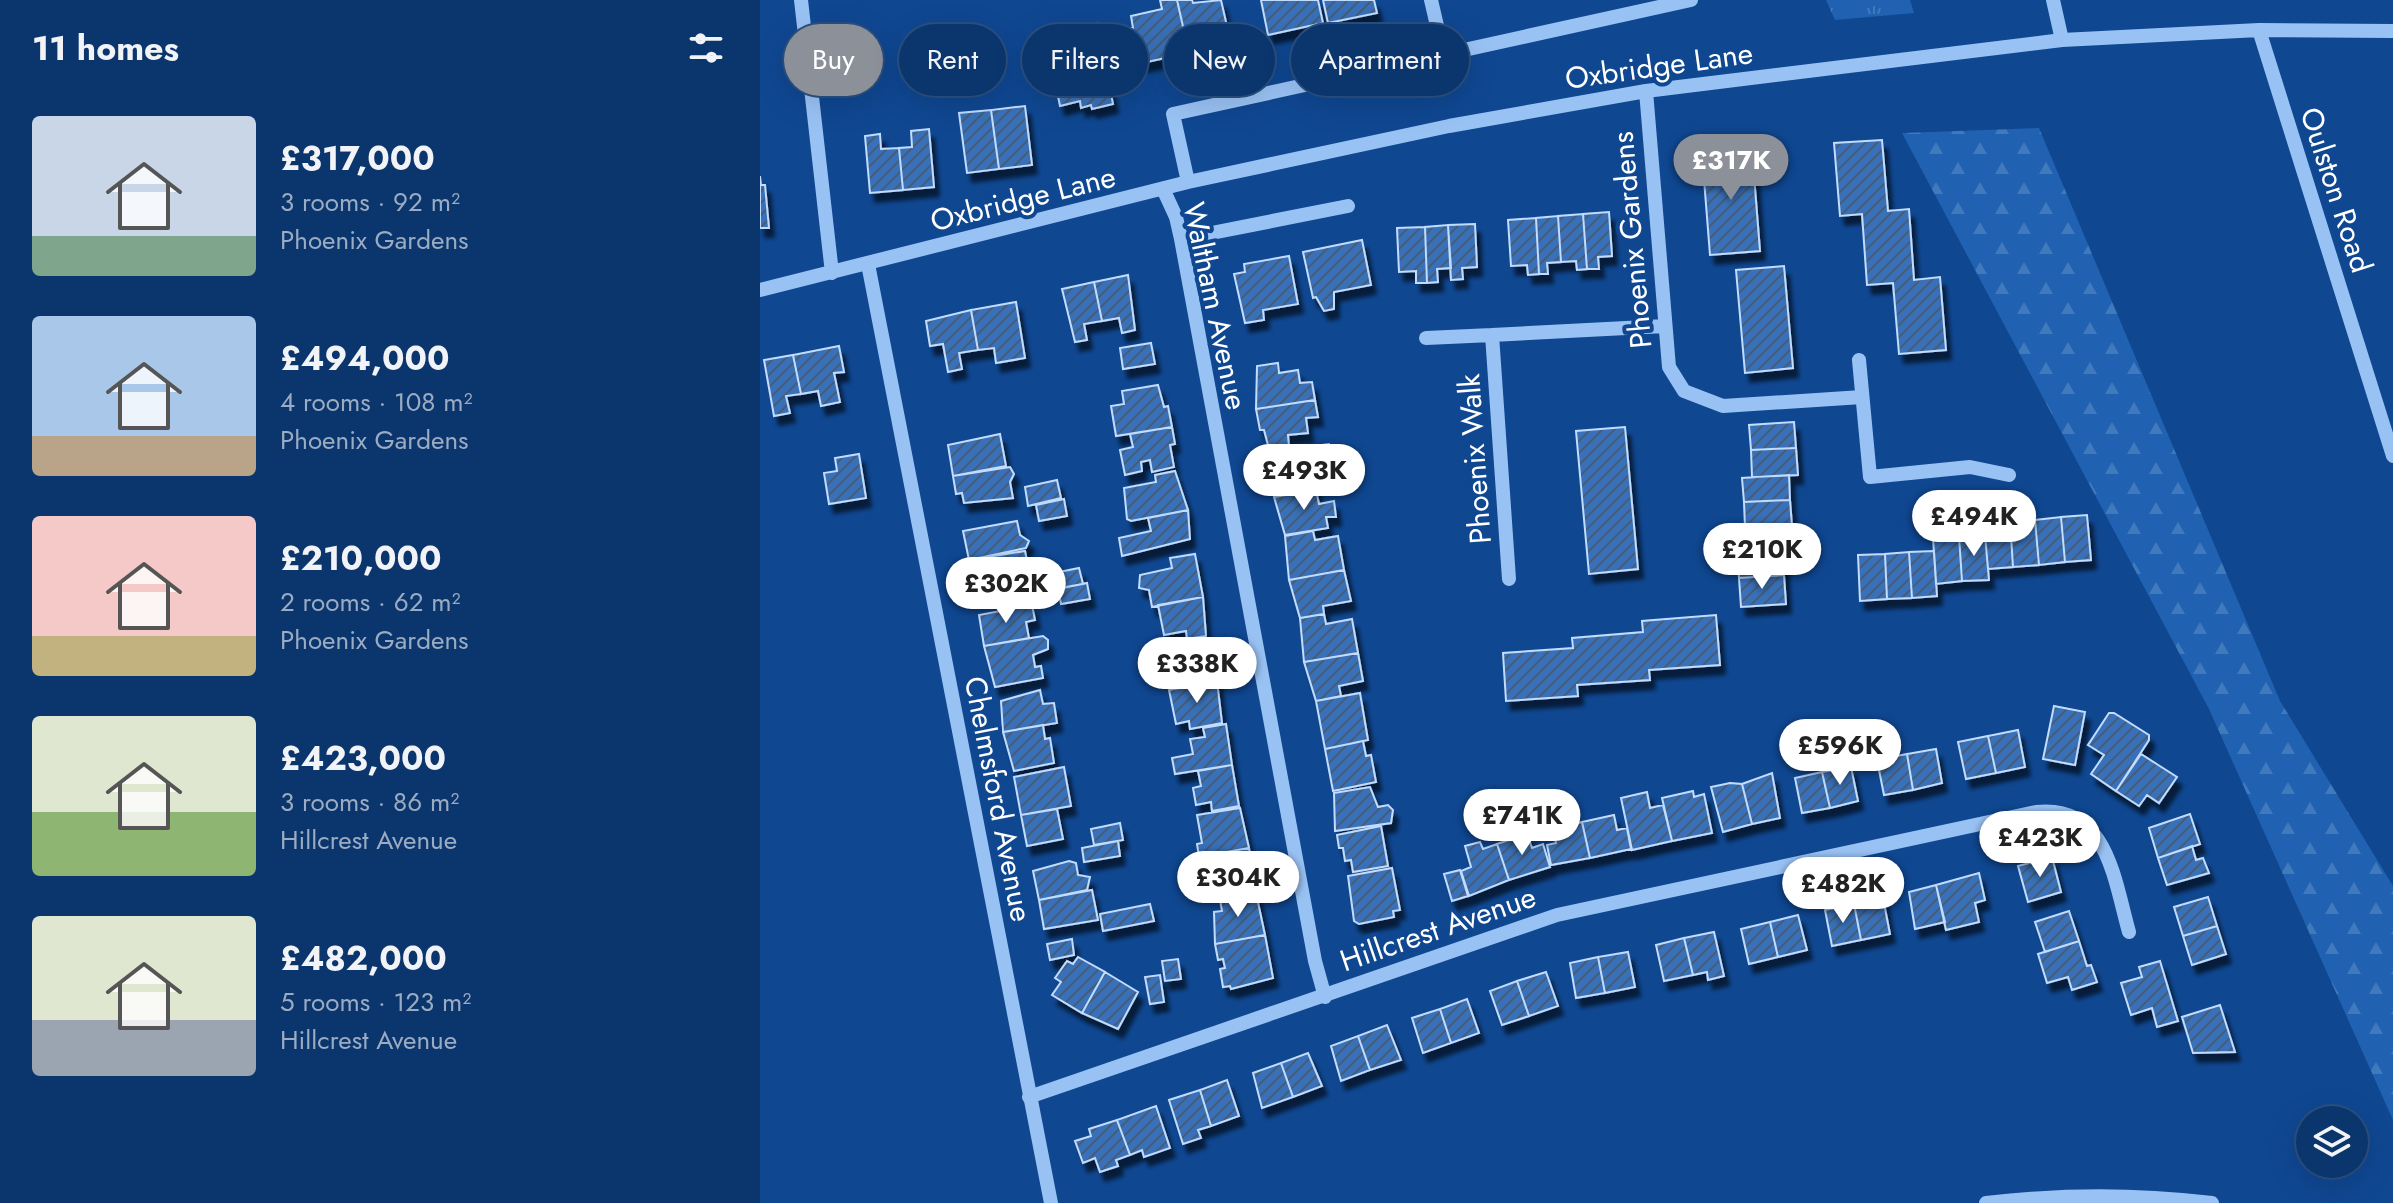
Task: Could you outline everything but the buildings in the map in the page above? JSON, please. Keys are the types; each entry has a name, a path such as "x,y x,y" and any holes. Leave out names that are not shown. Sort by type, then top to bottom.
{"street":[{"path":"801,0 832,273"},
{"path":"1431,0 1437,24"},
{"path":"1469,50 1691,0"},
{"path":"2053,0 2062,40"},
{"name":"Oxbridge Lane","path":"760,290 1164,191 1188,182 1449,126 1646,91 2062,40 2259,30 2393,31"},
{"name":"Oulston Road","path":"2259,30 2390,438 2393,456"},
{"path":"1188,182 1173,114 1291,89"},
{"name":"Phoenix Gardens","path":"1646,91 1669,367 1684,391 1723,406 1862,397"},
{"name":"Waltham Avenue","path":"1164,191 1181,239 1315,961 1325,997"},
{"path":"1181,239 1348,206"},
{"name":"Chelmsford Avenue","path":"868,264 1051,1203"},
{"name":"Phoenix Walk","path":"1426,338 1665,326"},
{"name":"Phoenix Walk","path":"1492,335 1509,579"},
{"path":"1859,360 1870,477 1970,467 2009,475"},
{"name":"Hillcrest Avenue","path":"1029,1097 1557,915 2050,811 2064,811 2081,820 2098,838 2129,932"},
{"path":"1986,1203 2061,1194 2150,1196 2212,1203"}],"green space":[{"path":"1826,0 1910,0 1914,13 1835,20"},
{"path":"2039,128 2280,701 2393,886 2393,1120 2209,709 1902,133"}]}
